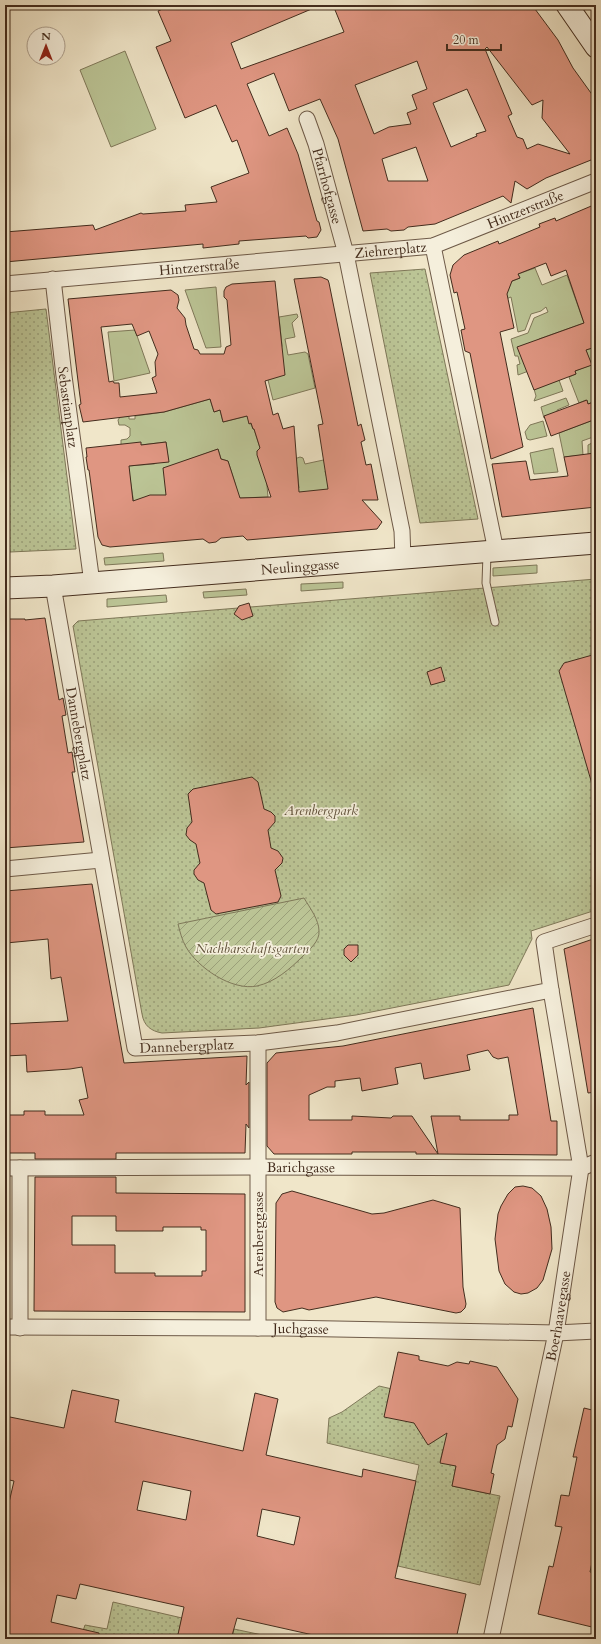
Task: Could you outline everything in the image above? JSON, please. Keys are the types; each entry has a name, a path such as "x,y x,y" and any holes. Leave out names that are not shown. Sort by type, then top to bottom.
{"street":[{"path":"567,5 596,47"},
{"name":"Pfarrhofgasse","path":"307,119 316,144 346,254"},
{"name":"Hintzerstraße","path":"433,246 596,181"},
{"name":"Ziehrerplatz","path":"403,558 402,531 346,254 433,246 491,551"},
{"name":"Hintzerstraße","path":"53,279 346,254"},
{"path":"5,284 53,279"},
{"name":"Sebastianplatz","path":"53,279 64,376 92,583"},
{"name":"Neulinggasse","path":"5,588 53,586 596,543"},
{"name":"Dannebergplatz","path":"53,586 134,1048 258,1043 337,1033 551,990"},
{"path":"5,869 101,860"},
{"path":"551,990 544,942 596,925"},
{"name":"Boerhaavegasse","path":"491,1639 556,1333 581,1168 551,990"},
{"name":"Arenberggasse","path":"258,1043 258,1328"},
{"name":"Barichgasse","path":"5,1168 258,1166 581,1168 596,1162"},
{"path":"12,1327 20,1168"},
{"name":"Juchgasse","path":"12,1327 258,1328 556,1333 596,1331"}],"lane":[{"path":"491,551 486,584 495,622"}],"green space":[{"path":"125,51 156,129 111,147 80,70"},
{"path":"535,268 542,285 567,275 584,323 539,339 547,364 518,375 517,365 520,364 518,356 515,356 511,339 528,333 534,318 548,312 546,307 541,311 531,314 525,330 518,332 511,297 501,301 508,290 510,282 520,278 518,274"},
{"path":"425,269 478,519 420,523 370,273"},
{"path":"216,287 221,347 206,348 185,290"},
{"path":"46,309 76,549 10,552 5,508 5,313"},
{"path":"297,314 298,317 292,323 295,337 285,339 288,355 305,352 308,354 315,388 273,400 268,380 282,346 279,317"},
{"path":"135,330 150,373 114,381 108,332"},
{"path":"596,347 596,401 588,404 586,400 579,403 569,377 576,374 575,371 591,365 586,350"},
{"path":"559,380 563,391 534,401 536,396 534,389"},
{"path":"566,398 569,405 557,410 558,413 544,418 541,407"},
{"path":"210,399 214,412 220,410 223,422 247,416 254,429 260,448 257,451 266,475 268,497 238,498 228,461 221,459 218,449 182,462 167,502 134,504 128,466 154,464 168,458 166,442 141,445 121,445 121,440 127,439 130,436 130,428 125,425 119,425 118,420 120,417 129,416 129,419 135,419 135,416 164,412"},
{"path":"596,419 596,436 582,441 583,455 564,457 559,433"},
{"path":"543,421 547,436 530,440 527,439 525,432 530,425"},
{"path":"596,441 596,463 595,453 588,454 588,445"},
{"path":"553,448 558,472 534,474 530,453"},
{"path":"300,457 303,458 305,464 328,459 330,470 325,471 336,501 290,495 299,488 297,467 286,462"},
{"path":"163,553 164,561 105,565 104,558"},
{"path":"537,565 537,573 493,576 493,568"},
{"name":"Arenbergpark","path":"596,579 596,910 531,931 532,939 509,985 356,1015 259,1028 162,1033 155,1031 146,1025 142,1014 73,626 78,621"},
{"path":"343,582 343,588 301,591 301,584"},
{"path":"246,589 247,595 204,598 203,592"},
{"path":"166,595 167,602 107,607 107,599"},
{"name":"Nachbarschaftsgarten","path":"304,898 318,923 318,938 311,948 298,961 282,974 264,984 247,987 237,985 217,976 207,970 191,955 182,939 178,924"},
{"path":"379,1386 444,1401 459,1452 443,1449 440,1462 456,1466 452,1486 500,1496 480,1585 398,1566 419,1465 327,1443 329,1418 342,1412"},
{"path":"113,1602 182,1618 177,1639 73,1639 83,1631 85,1625 107,1629"},
{"path":"234,1629 281,1639 232,1639"}],"building":[{"path":"172,5 321,5 231,43 241,69 344,32 333,5 532,5 558,40 573,68 596,100 596,158 546,178 527,189 515,181 511,203 503,196 435,224 408,227 404,230 391,231 387,229 363,231 338,139 320,99 289,111 274,73 247,84 269,136 287,128 298,154 317,221 319,222 321,230 317,237 308,238 306,236 239,241 239,244 203,248 203,244 5,262 5,232 93,225 95,230 141,213 186,211 185,205 217,202 211,187 249,173 237,140 232,142 216,105 185,118 156,47 171,41 158,11","holes":["487,47 532,105 543,100 542,118 570,154 538,144 527,149 523,139 517,137 508,116 512,114 485,49","417,61 427,89 412,95 417,109 407,113 411,124 389,127 374,134 355,85","467,89 486,131 476,134 477,136 451,147 433,103","416,147 428,181 388,181 382,159"]},
{"path":"596,204 596,351 593,352 592,348 586,350 592,365 575,371 576,374 534,390 517,347 584,323 566,270 551,276 546,263 518,274 520,278 512,281 507,294 514,328 500,332 523,447 491,459 470,353 465,351 461,330 465,329 457,292 454,293 450,275 453,265 464,255 498,241 499,244 540,227 539,224 555,218 556,221"},
{"path":"321,277 328,280 329,283 358,426 361,424 365,440 361,442 366,465 371,464 378,500 362,500 382,522 377,529 247,540 243,536 221,538 216,542 209,543 203,539 110,547 102,545 98,537 86,457 86,448 141,442 141,445 166,442 169,462 129,466 133,501 150,495 166,495 163,468 218,449 221,459 228,461 240,498 271,497 257,455 257,451 260,448 254,429 251,423 249,424 247,416 223,422 220,410 214,412 210,399 164,412 83,422 79,405 81,404 68,299 171,290 178,295 179,300 177,308 185,318 194,349 198,350 200,354 224,354 226,347 231,345 227,300 224,297 226,287 232,284 275,281 285,375 265,381 273,415 278,413 283,429 294,426 299,492 328,489 318,425 323,424 294,279","holes":["132,324 137,336 149,331 158,354 155,362 156,376 152,378 157,393 120,397 119,383 114,383 113,381 109,382 101,327"]},
{"path":"587,400 588,404 596,401 596,419 551,436 544,416"},
{"path":"595,453 596,507 502,517 492,464 526,461 530,480 568,476 564,457"},
{"path":"249,603 253,616 242,620 234,614 239,606"},
{"path":"45,618 59,700 63,698 66,715 62,716 68,753 72,752 75,772 72,772 84,842 5,848 5,619 25,620"},
{"path":"596,654 596,783 592,784 559,671 564,663"},
{"path":"441,667 445,681 431,685 427,672"},
{"path":"252,777 258,782 264,809 271,812 275,816 275,822 268,830 271,848 278,851 283,858 282,863 275,870 281,896 278,902 216,914 211,910 204,883 198,880 194,874 194,870 200,863 196,844 186,835 187,828 192,822 188,794 193,789"},
{"path":"92,884 124,1063 247,1056 246,1085 249,1082 249,1128 246,1124 245,1153 116,1153 116,1159 35,1159 35,1153 5,1153 5,1115 24,1115 24,1111 45,1111 45,1115 84,1115 79,1100 88,1098 82,1067 27,1072 26,1055 5,1056 5,1024 68,1021 61,977 51,979 48,939 6,943 5,891"},
{"path":"596,938 596,1092 588,1093 564,949"},
{"path":"348,945 358,945 358,955 351,962 344,955 344,949"},
{"path":"533,1008 551,1121 557,1121 557,1155 416,1154 416,1152 352,1152 352,1154 274,1154 267,1146 267,1063 276,1053 343,1046","holes":["488,1050 493,1057 498,1059 508,1057 518,1115 509,1115 509,1120 460,1120 460,1116 431,1116 438,1154 412,1116 393,1116 391,1118 352,1116 352,1120 309,1120 309,1095 327,1087 335,1087 335,1081 360,1078 362,1091 398,1084 395,1068 421,1063 424,1079 470,1070 467,1055"]},
{"path":"35,1177 116,1177 116,1193 245,1194 245,1312 34,1311","holes":["72,1216 116,1216 116,1231 163,1231 163,1227 201,1227 201,1230 206,1230 206,1271 202,1271 202,1276 155,1276 155,1273 115,1273 115,1245 72,1245"]},
{"path":"523,1186 532,1188 541,1196 547,1209 551,1227 552,1249 543,1280 537,1288 528,1293 521,1294 514,1292 505,1284 499,1271 495,1239 498,1214 501,1206 508,1194 515,1187"},
{"path":"292,1191 372,1214 384,1213 433,1200 460,1208 465,1308 461,1312 456,1313 376,1297 309,1310 302,1308 283,1312 277,1308 275,1302 276,1203 282,1194"},
{"path":"398,1352 419,1356 419,1360 448,1366 457,1362 469,1364 470,1361 497,1367 518,1399 512,1427 508,1426 505,1439 497,1445 491,1473 494,1474 490,1494 452,1486 456,1466 440,1463 447,1433 428,1445 414,1423 384,1417"},
{"path":"72,1390 119,1400 115,1422 243,1451 255,1393 278,1399 266,1455 362,1477 363,1469 416,1481 395,1578 466,1594 456,1639 331,1639 237,1618 231,1639 177,1639 184,1607 80,1584 76,1599 57,1595 51,1622 99,1633 99,1639 5,1639 5,1520 14,1481 5,1479 5,1416 64,1428","holes":["143,1481 191,1491 186,1520 137,1510","262,1509 300,1517 294,1545 257,1536"]},
{"path":"584,1408 596,1411 596,1543 590,1572 596,1573 596,1628 538,1614 549,1566 553,1567 562,1527 555,1526 561,1495 569,1496 577,1457 573,1457"}]}
